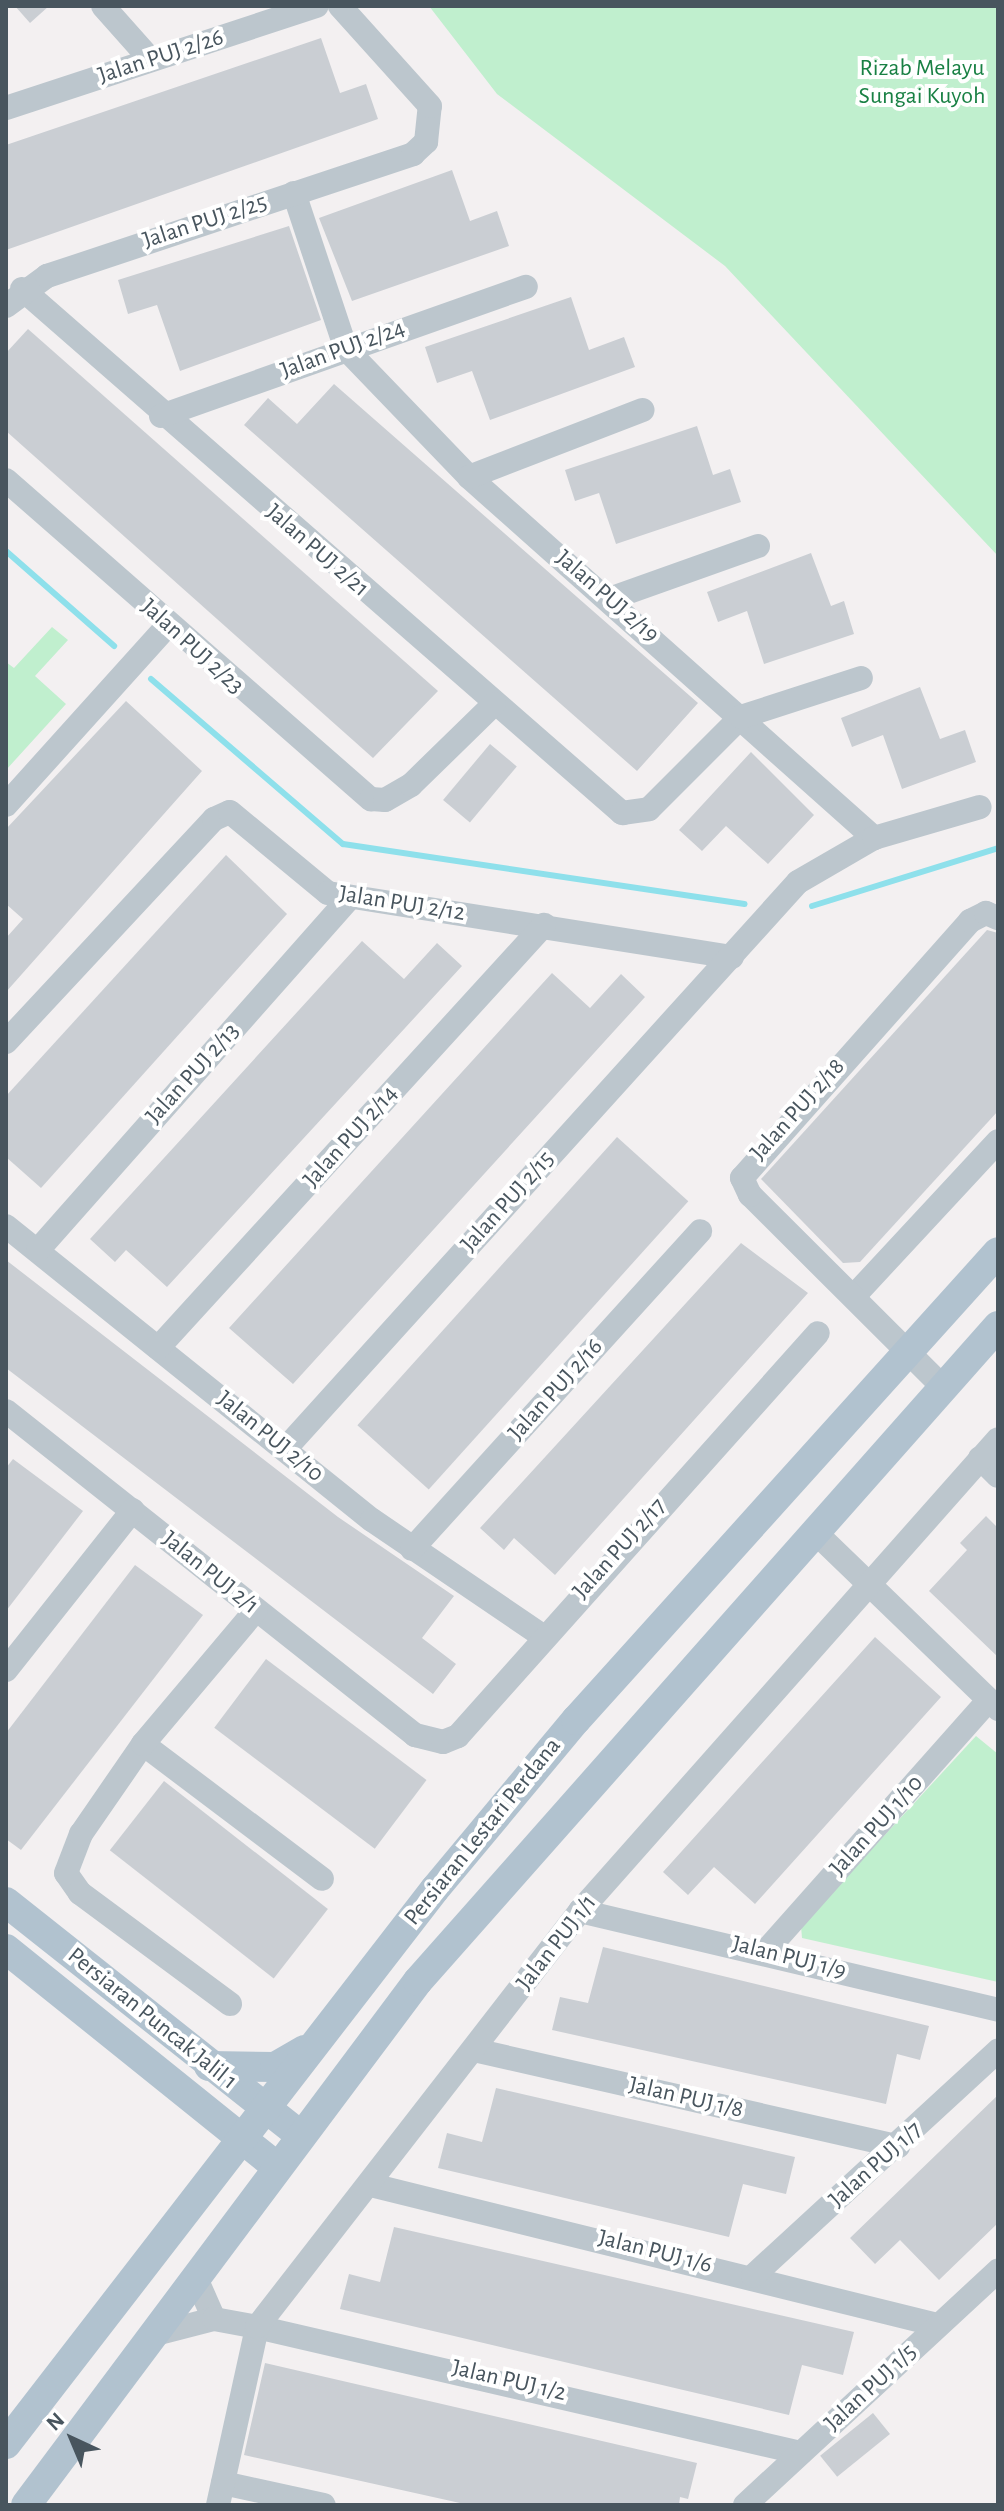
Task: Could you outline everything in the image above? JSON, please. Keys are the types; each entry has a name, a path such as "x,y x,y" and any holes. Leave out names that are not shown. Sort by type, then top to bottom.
{"main road":[{"name":"Persiaran Lestari Perdana","path":"6,2444 238,2137 576,1720 904,1350 998,1252"},
{"name":"Persiaran Lestari Perdana","path":"26,2505 299,2134 551,1825 998,1326"},
{"name":"Persiaran Puncak Jalil 1","path":"6,1902 207,2065 299,2134"},
{"name":"Persiaran Puncak Jalil 1","path":"6,1949 198,2107 276,2166"},
{"path":"207,2065 275,2067 312,2046"},
{"path":"198,2107 205,2142 200,2187"}],"street":[{"path":"103,6 151,60"},
{"name":"Jalan PUJ 2/26","path":"6,108 317,6"},
{"name":"Jalan PUJ 2/25","path":"14,297 294,193 413,154 426,142 430,106 340,6"},
{"path":"294,193 346,349"},
{"name":"Jalan PUJ 2/24","path":"161,416 526,287"},
{"name":"Jalan PUJ 2/21","path":"14,297 161,416 615,809 631,815 649,809 741,717"},
{"name":"Jalan PUJ 2/19","path":"346,349 469,477 612,598 874,838"},
{"path":"469,477 643,410"},
{"name":"Jalan PUJ 2/23","path":"6,480 342,781 385,800 411,785 494,704"},
{"path":"612,598 758,546"},
{"path":"6,805 168,625"},
{"path":"741,717 861,678"},
{"path":"732,957 798,882 874,838 980,807"},
{"name":"Jalan PUJ 2/12","path":"6,1042 222,814 238,814 311,882 349,899 544,925 732,957"},
{"name":"Jalan PUJ 2/13","path":"38,1250 349,899"},
{"name":"Jalan PUJ 2/18","path":"944,1388 904,1350 855,1295 750,1195 745,1169 970,921 986,913 998,918"},
{"name":"Jalan PUJ 2/14","path":"158,1348 544,925"},
{"name":"Jalan PUJ 2/15","path":"286,1448 732,957"},
{"path":"855,1295 998,1141"},
{"name":"Jalan PUJ 2/10","path":"6,1226 412,1549 543,1636"},
{"name":"Jalan PUJ 2/16","path":"412,1549 700,1231"},
{"name":"Jalan PUJ 2/17","path":"415,1735 443,1742 458,1736 543,1636 818,1333"},
{"name":"Jalan PUJ 2/1","path":"6,1411 415,1735"},
{"name":"Jalan PUJ 1/1","path":"220,2494 257,2327 371,2185 580,1911 871,1588 998,1439"},
{"path":"980,1458 998,1476"},
{"path":"6,1670 133,1510"},
{"path":"815,1532 993,1705"},
{"path":"230,2004 80,1893 66,1873 81,1834 143,1744 256,1610"},
{"name":"Jalan PUJ 1/10","path":"765,1952 993,1705"},
{"path":"143,1744 322,1879"},
{"name":"Jalan PUJ 1/9","path":"580,1911 765,1952 998,2010"},
{"name":"Jalan PUJ 1/8","path":"474,2050 898,2146"},
{"name":"Jalan PUJ 1/7","path":"753,2276 998,2051"},
{"name":"Jalan PUJ 1/6","path":"371,2185 753,2276 937,2325"},
{"name":"Jalan PUJ 1/5","path":"745,2505 998,2271"},
{"path":"195,2276 214,2319"},
{"name":"Jalan PUJ 1/2","path":"152,2335 214,2319 801,2453"},
{"path":"220,2494 324,2505"}],"green space":[{"name":"Rizab Melayu Sungai Kuyoh","path":"429,6 998,6 998,556 725,266 497,94"},
{"path":"52,627 68,640 35,676 66,704 6,770 6,662 14,668"},
{"path":"976,1736 998,1754 998,1982 802,1938 801,1926"}],"building":[{"path":"15,6 49,6 30,23"},
{"path":"321,38 340,93 366,84 378,119 6,250 6,145"},
{"path":"452,170 470,221 497,211 509,246 352,301 319,218"},
{"path":"289,226 321,320 180,371 157,305 128,314 118,280"},
{"path":"571,297 589,350 624,337 635,367 490,420 472,371 437,383 425,347"},
{"path":"28,329 438,691 373,758 6,431 6,353"},
{"path":"334,384 698,703 637,771 244,425 268,398 297,424"},
{"path":"697,426 713,475 730,469 741,502 616,544 599,493 575,501 565,470"},
{"path":"811,553 831,606 844,601 854,634 764,664 747,611 718,622 707,592"},
{"path":"920,687 940,739 965,730 976,762 902,789 883,735 852,747 841,718"},
{"path":"126,701 202,771 6,992 6,938 23,919 6,904 6,829"},
{"path":"490,744 517,766 470,822 443,800"},
{"path":"751,752 814,815 768,864 726,826 702,851 679,830"},
{"path":"226,855 287,914 41,1188 6,1157 6,1096"},
{"path":"987,930 998,933 998,1111 860,1262 843,1263 761,1179"},
{"path":"362,941 404,979 437,943 462,966 167,1287 126,1250 115,1262 90,1239"},
{"path":"552,973 590,1008 621,974 645,997 293,1384 229,1328"},
{"path":"617,1137 688,1201 429,1490 357,1425"},
{"path":"741,1243 808,1293 555,1575 514,1538 504,1550 480,1528"},
{"path":"6,1260 338,1517 454,1596 422,1638 456,1664 433,1694 6,1368"},
{"path":"13,1459 83,1511 6,1611 6,1468"},
{"path":"986,1516 998,1528 998,1657 929,1591 967,1550 960,1543"},
{"path":"135,1565 203,1615 21,1850 6,1839 6,1733"},
{"path":"875,1637 941,1697 755,1904 714,1867 688,1895 663,1872"},
{"path":"266,1659 427,1780 375,1849 214,1728"},
{"path":"164,1781 328,1909 274,1978 110,1850"},
{"path":"603,1947 929,2026 920,2060 897,2054 886,2104 552,2030 560,1997 588,2003"},
{"path":"496,2088 795,2157 786,2194 743,2184 729,2237 438,2168 447,2133 482,2142"},
{"path":"998,2095 998,2223 939,2280 900,2240 875,2264 850,2238"},
{"path":"394,2227 854,2332 843,2375 802,2365 789,2415 340,2309 349,2274 380,2282"},
{"path":"265,2363 697,2463 688,2499 680,2497 679,2505 469,2505 244,2455"},
{"path":"873,2413 890,2434 837,2477 820,2456"}],"waterway":[{"path":"6,551 114,646"},
{"path":"151,679 343,844 745,904"},
{"path":"812,906 998,848"}]}
